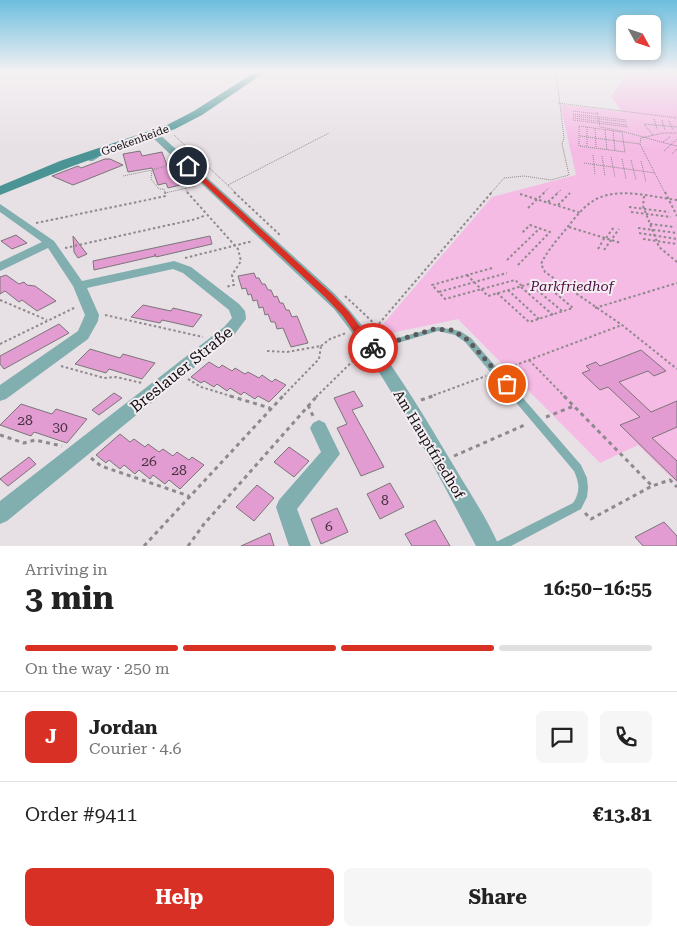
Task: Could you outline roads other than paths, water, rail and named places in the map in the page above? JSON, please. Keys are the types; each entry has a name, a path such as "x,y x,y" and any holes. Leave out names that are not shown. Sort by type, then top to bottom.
{"main road":[{"name":"Goekenheide","path":"0,191 154,134 191,117 221,97"}],"street":[{"name":"Am Hauptfriedhof","path":"154,134 329,296 358,330 443,462 488,546"},
{"path":"0,394 83,335 91,322 90,308 79,286 53,247 27,226 2,210"},
{"path":"0,267 53,247"},
{"name":"Breslauer Straße","path":"0,514 235,326 239,315 234,307 187,270 169,265 79,286"},
{"path":"300,546 286,507 332,454 319,428"}],"lane":[{"path":"371,348 434,329 446,329 457,333 468,340 578,468 584,485 582,500 576,506 500,546"}],"park label":[{"name":"Parkfriedhof","path":"572,286"}]}
